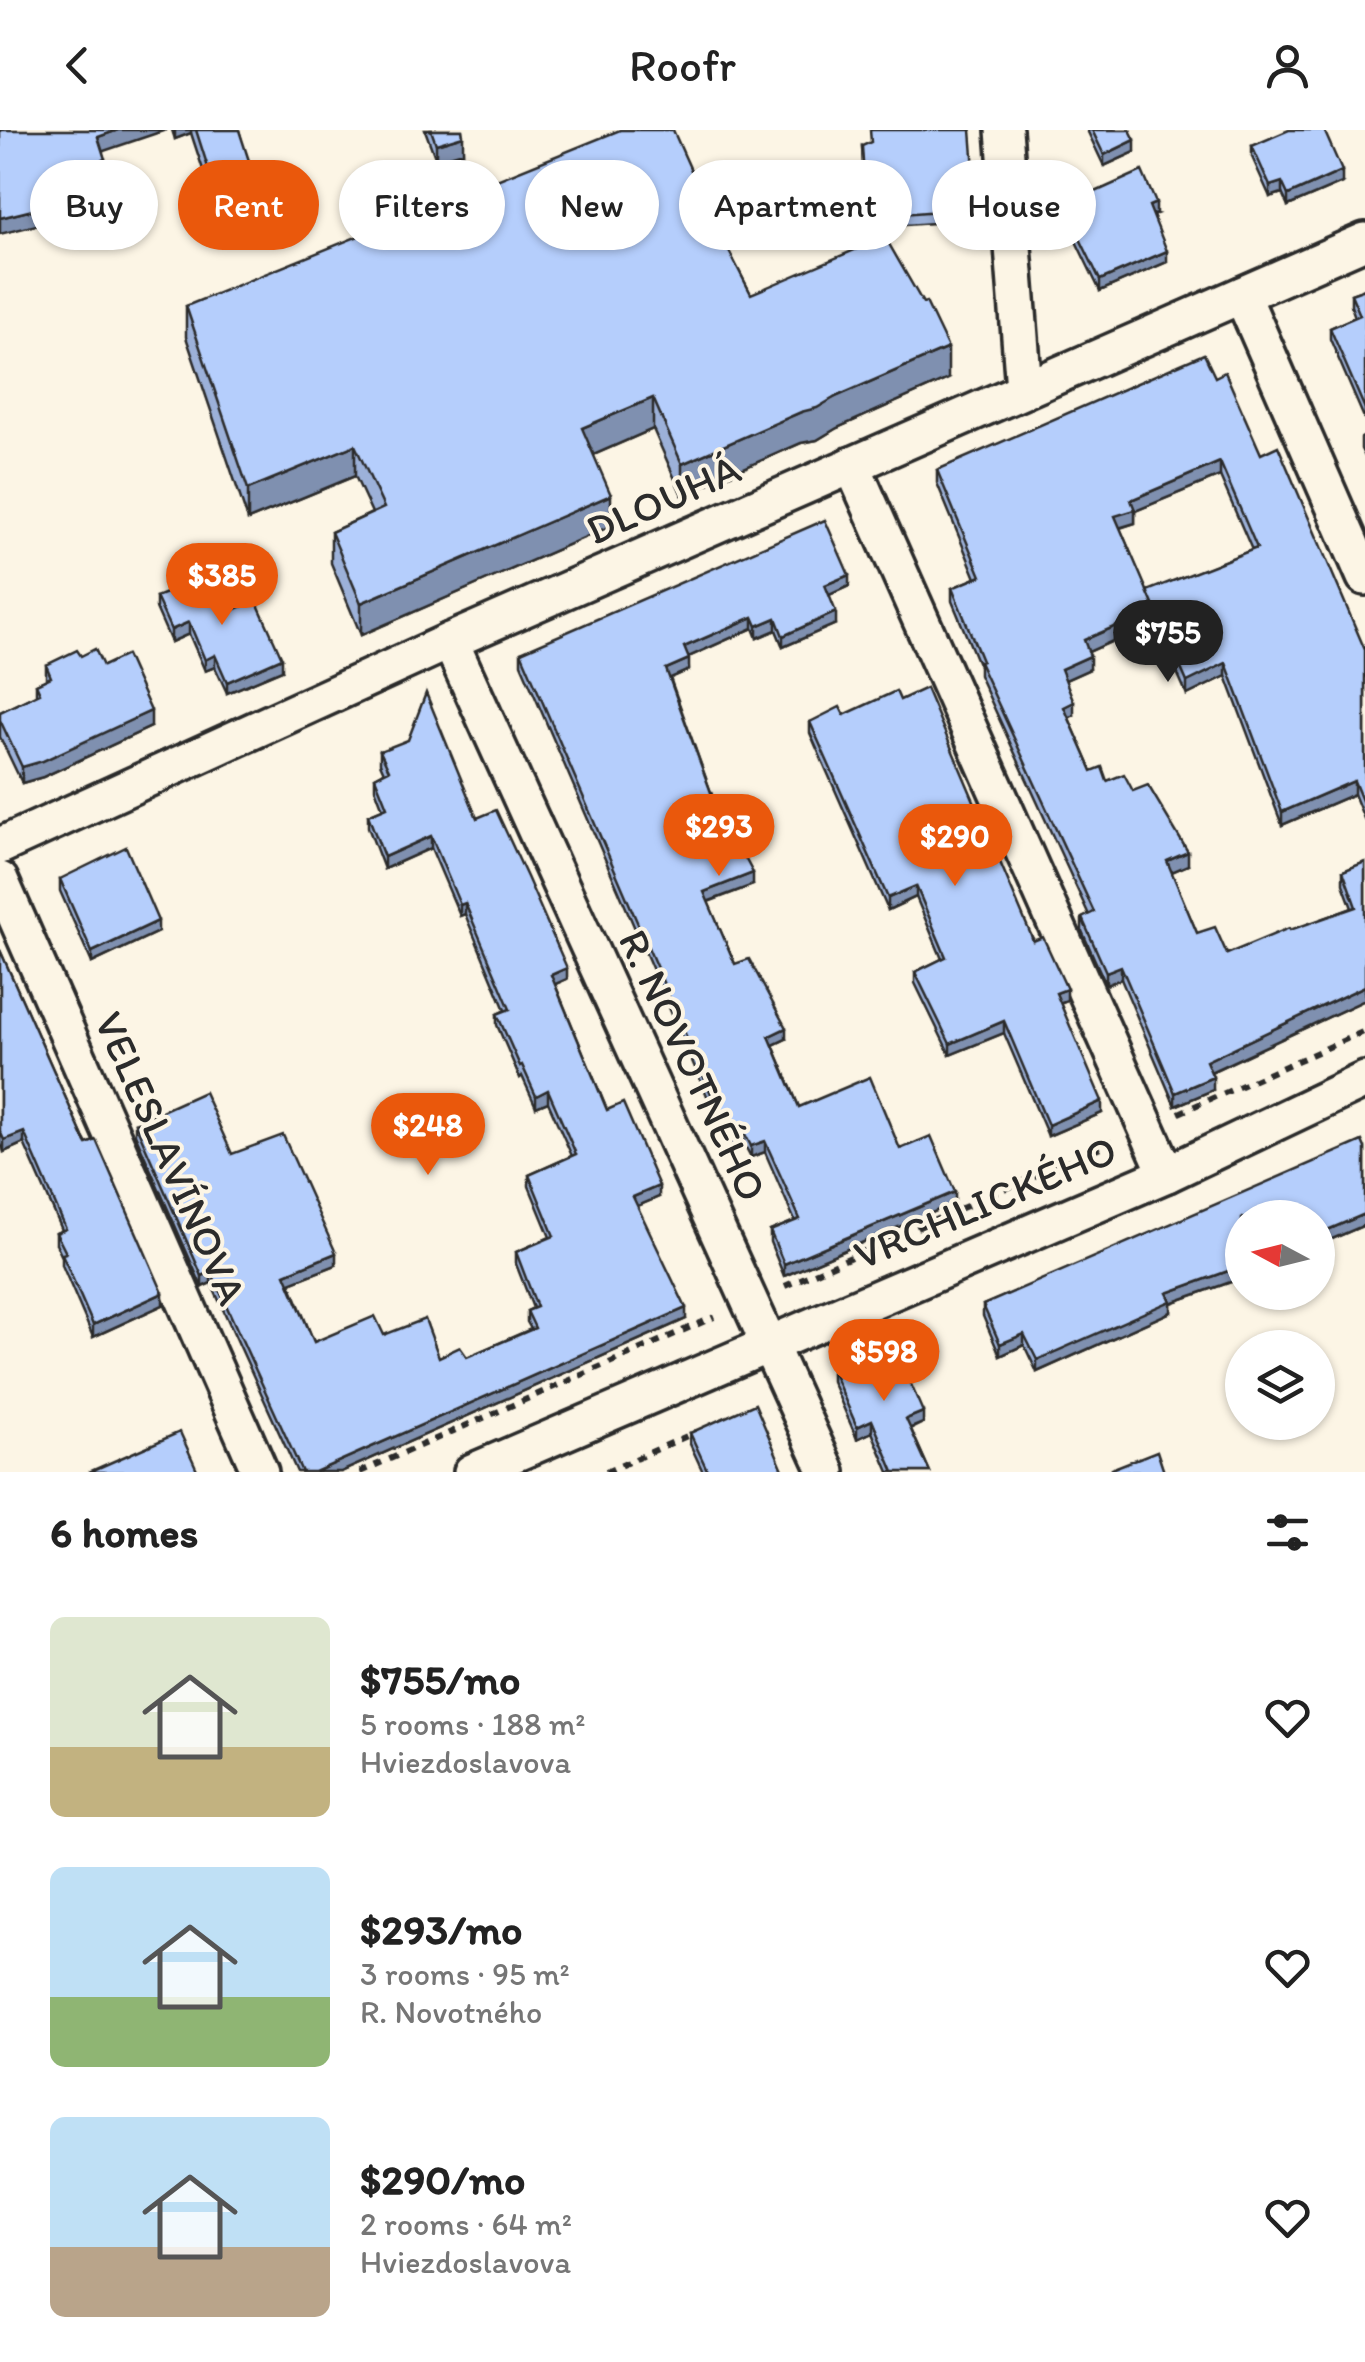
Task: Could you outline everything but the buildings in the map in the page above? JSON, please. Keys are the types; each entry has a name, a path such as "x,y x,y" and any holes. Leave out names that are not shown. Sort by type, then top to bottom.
{"street":[{"path":"1004,130 1024,390"},
{"name":"DLOUHÁ","path":"0,846 450,642 1365,240"},
{"path":"1242,294 1365,577"},
{"path":"852,464 1167,1174"},
{"name":"R. NOVOTNÉHO","path":"450,642 827,1472"},
{"name":"VELESLAVÍNOVA","path":"0,880 260,1472"},
{"name":"VRCHLICKÉHO","path":"472,1472 1167,1174 1365,1080"}],"path":[{"path":"360,1472 1365,1031"},
{"path":"606,1472 708,1427"}]}
